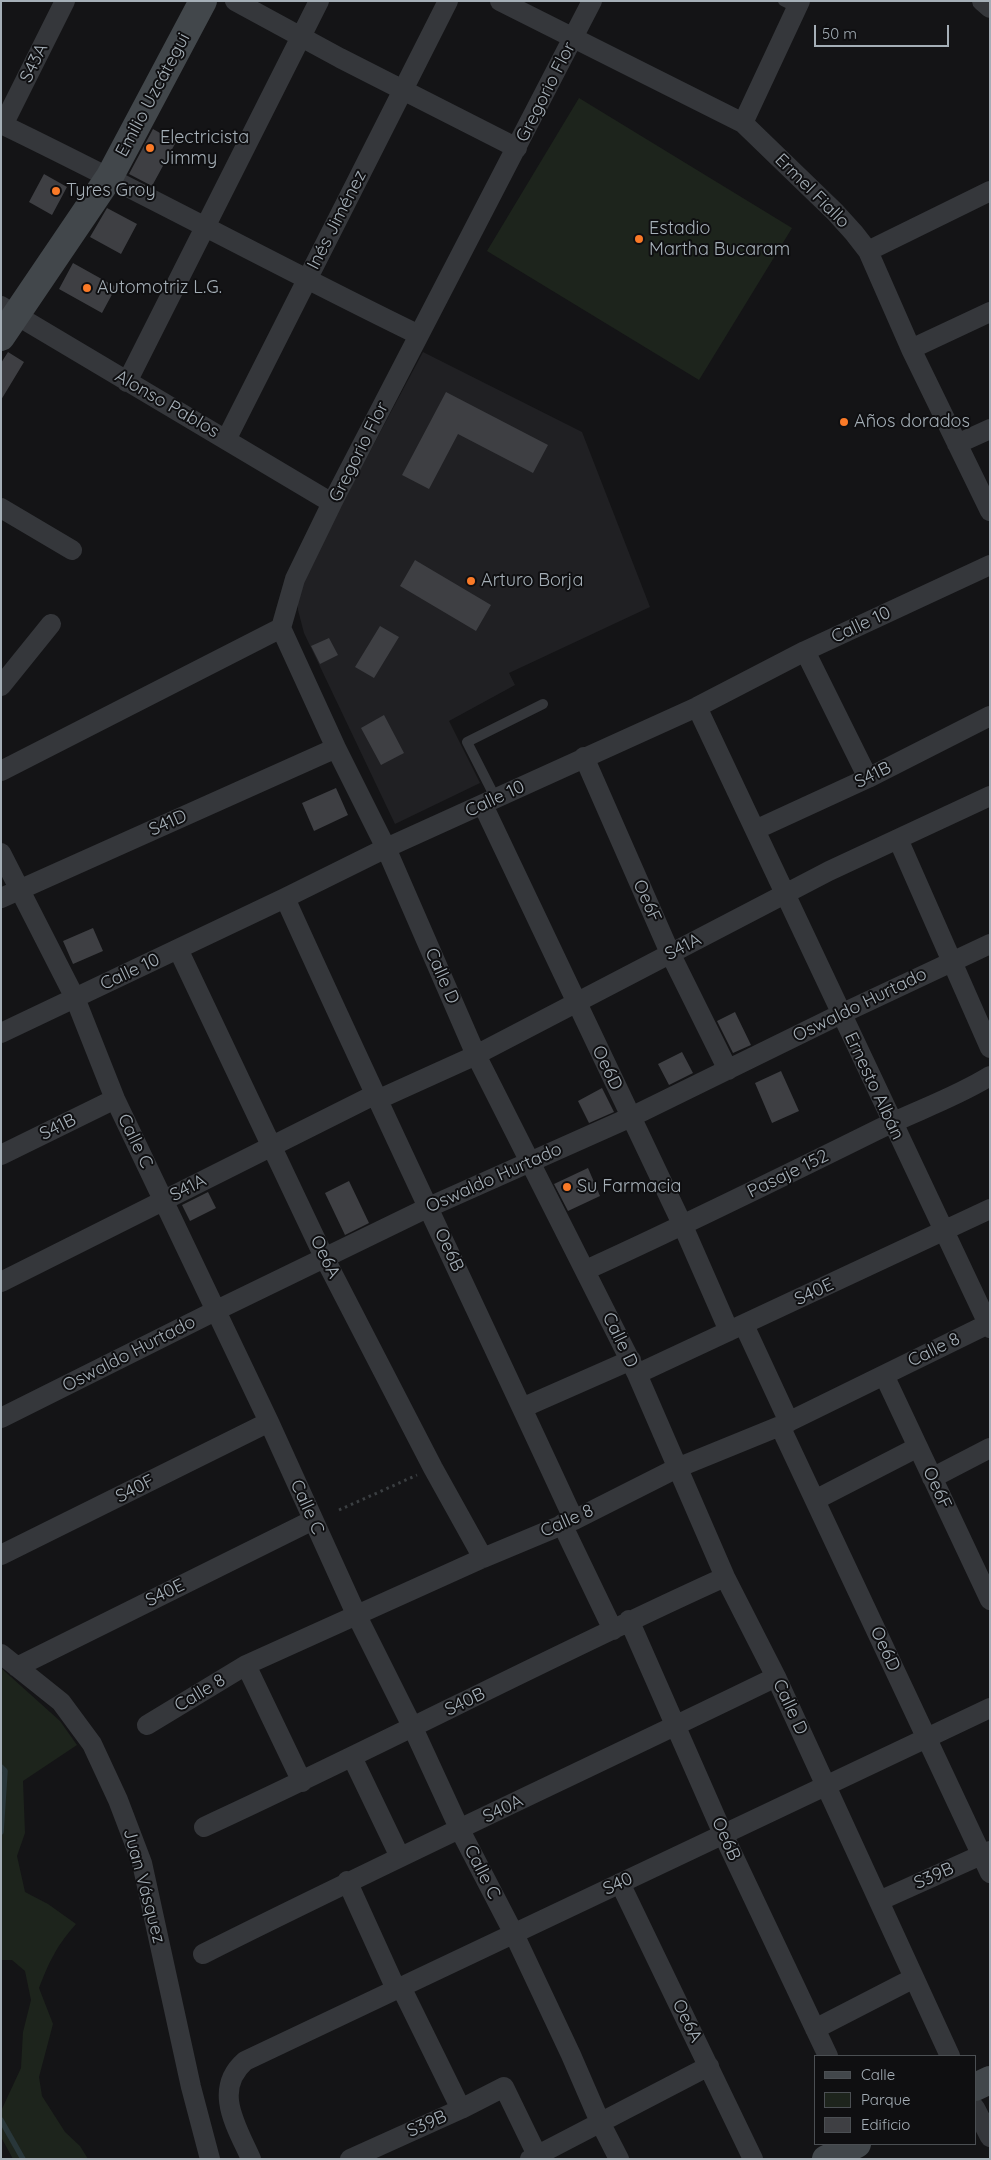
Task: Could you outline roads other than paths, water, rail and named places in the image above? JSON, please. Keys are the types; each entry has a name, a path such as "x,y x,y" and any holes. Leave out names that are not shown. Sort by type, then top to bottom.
{"street":[{"name":"S43A","path":"2,124 64,1"},
{"name":"Emilio Uzcátegui","path":"1,337 9,310 110,176 203,1"},
{"path":"235,1 517,148"},
{"path":"127,382 319,1"},
{"name":"Inés Jiménez","path":"227,438 448,1"},
{"name":"Ermel Fiallo","path":"500,1 743,124 835,212 868,251 911,349 990,511"},
{"name":"Gregorio Flor","path":"281,628 295,579 332,503 592,1"},
{"path":"982,1 990,8"},
{"path":"743,124 793,4"},
{"path":"2,124 110,176 307,280 419,335"},
{"path":"868,251 990,191"},
{"name":"Alonso Pablos","path":"9,310 127,382 227,438 332,503"},
{"path":"911,349 990,312"},
{"path":"957,444 990,429"},
{"path":"1,508 72,550"},
{"name":"Calle 10","path":"1,1032 285,898 386,848 489,802 584,756 697,707 805,651 990,565"},
{"path":"1,686 51,624"},
{"path":"1,771 281,628"},
{"name":"Calle D","path":"281,628 336,748 386,848 476,1056 634,1367 725,1576 776,1677 950,2055"},
{"path":"805,651 868,778"},
{"name":"Ernesto Albán","path":"697,707 787,895 840,1014 989,1325"},
{"name":"S41B","path":"755,830 868,778 990,716"},
{"name":"S41D","path":"1,898 336,748"},
{"name":"Oe6F","path":"584,756 670,953 728,1070"},
{"name":"S41A","path":"1,1282 272,1146 376,1098 476,1056 670,953 787,895 829,871 990,796"},
{"name":"Oe6D","path":"489,802 576,1004 683,1226 784,1424 815,1500 926,1738 986,1853 990,1873"},
{"path":"898,838 990,1048"},
{"name":"Calle C","path":"1,853 75,998 115,1099 217,1310 357,1616 413,1728 460,1830 514,1934 600,2122 619,2159"},
{"name":"Oe6B","path":"285,898 376,1098 429,1207 522,1408 568,1522 621,1625 677,1725 723,1834 828,2055"},
{"name":"Oswaldo Hurtado","path":"1,1418 429,1207 631,1117 840,1014 990,944"},
{"name":"Oe6A","path":"178,949 325,1259 433,1468 483,1558"},
{"name":"Pasaje 152","path":"586,1270 683,1226 892,1122 966,1091 990,1076"},
{"name":"S41B","path":"1,1155 115,1099"},
{"name":"S40E","path":"522,1408 736,1328 990,1209"},
{"name":"Calle 8","path":"147,1725 246,1665 483,1558 568,1522 677,1468 784,1424 989,1325"},
{"name":"Oe6F","path":"884,1375 990,1600"},
{"name":"S40F","path":"1,1556 269,1422"},
{"path":"815,1500 918,1448"},
{"path":"932,1478 990,1448"},
{"name":"S40E","path":"17,1667 313,1520"},
{"name":"S40B","path":"204,1826 302,1782 725,1576"},
{"name":"Juan Vásquez","path":"1,1654 61,1702 92,1744 130,1830 142,1863 189,2077 210,2159"},
{"path":"246,1665 302,1782"},
{"name":"S40A","path":"203,1954 347,1881 460,1830 776,1677"},
{"name":"S40","path":"251,2159 228,2103 230,2082 236,2069 246,2061 990,1708"},
{"path":"352,1758 400,1858"},
{"name":"S39B","path":"879,1901 986,1853"},
{"path":"347,1881 398,1988 461,2109"},
{"name":"Oe6A","path":"620,1883 754,2159"},
{"path":"815,2029 914,1978"},
{"path":"534,2157 708,2066"},
{"path":"976,2087 990,2080"},
{"name":"S39B","path":"350,2159 504,2088 534,2157"},
{"path":"976,2110 990,2137"},
{"path":"826,2159 855,2145"}],"lane":[{"path":"489,802 467,742 543,704"}],"waterway":[{"path":"1,1767 5,1771 1,1832"},
{"path":"1,2120 23,2159"}],"place":[{"name":"Electricista Jimmy","path":"150,148"},
{"name":"Tyres Groy","path":"56,191"},
{"name":"Estadio Martha Bucaram","path":"639,239"},
{"name":"Automotriz L.G.","path":"87,288"},
{"name":"Años dorados","path":"844,422"},
{"name":"Arturo Borja","path":"471,581"},
{"name":"Su Farmacia","path":"567,1187"}]}
